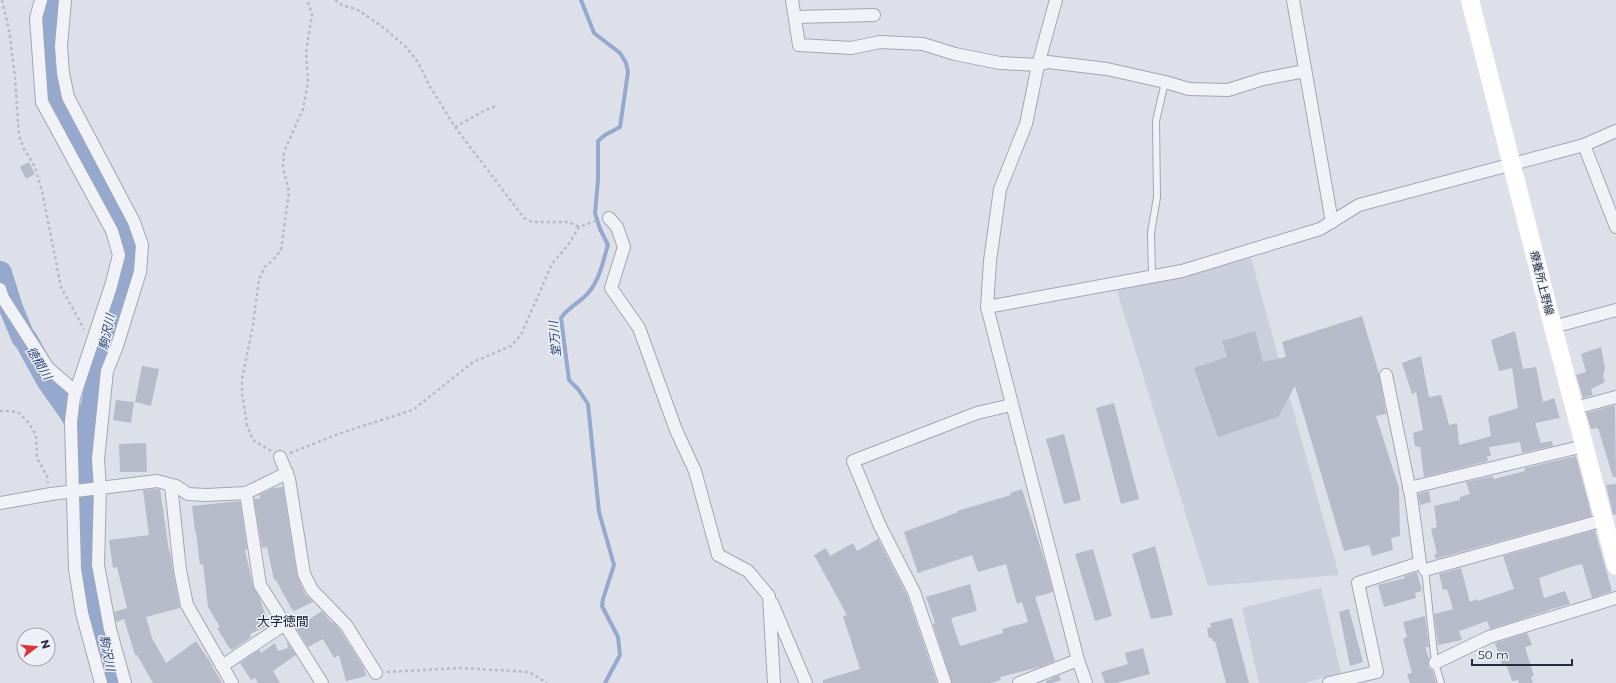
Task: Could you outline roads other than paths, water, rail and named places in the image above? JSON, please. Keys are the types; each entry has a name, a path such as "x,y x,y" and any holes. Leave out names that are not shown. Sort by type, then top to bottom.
{"street":[{"path":"41,0 36,18 42,102 112,231 119,255 111,286 75,395 71,422 75,569 82,613 101,683"},
{"path":"65,0 61,46 63,73 68,97 134,222 142,245 140,272 117,346 107,371 98,459 98,565 110,629 125,683"},
{"path":"792,0 799,45 851,48 880,42 923,44 955,54 1000,63 1038,65 1048,62 1107,69 1189,89 1228,90 1263,79 1305,71"},
{"path":"1056,0 1038,65 1026,124 1000,189 990,261 987,307 1011,405 1078,660 1086,683"},
{"path":"1293,0 1332,222"},
{"name":"療養所上野線","path":"1470,0 1553,327 1616,566"},
{"path":"795,17 874,15"},
{"path":"987,307 1182,271 1320,229 1359,205 1584,145 1616,131"},
{"path":"1584,145 1616,227"},
{"path":"609,218 617,226 624,247 611,288 639,328 676,430 695,471 718,555 748,571 769,596 806,683"},
{"path":"0,289 3,298 48,368 75,395"},
{"path":"1553,327 1616,310"},
{"path":"1386,375 1409,488 1423,567"},
{"path":"1575,408 1616,397"},
{"path":"945,683 914,592 880,526 853,461 977,413 1011,405"},
{"path":"1409,488 1584,446"},
{"path":"280,457 289,479 304,574 312,590 346,625 376,673"},
{"path":"0,503 49,494 157,481 176,486 188,494 206,495 246,493 287,473"},
{"path":"171,485 180,570 187,605 232,683"},
{"path":"246,493 260,585 322,683"},
{"path":"1329,683 1377,672 1358,583 1604,520"},
{"path":"769,596 774,683"},
{"path":"1435,663 1489,637 1616,598"},
{"path":"222,666 285,624"},
{"path":"1019,683 1078,660"}],"lane":[{"path":"1152,276 1151,233 1157,198 1156,122 1165,82"},
{"path":"1423,567 1435,663 1441,683"}],"waterway":[{"name":"駒沢川","path":"54,0 50,34 51,88 81,155 123,226 130,270 110,313 91,415 88,493 89,564 113,683"},
{"name":"堂万川","path":"581,0 594,33 620,53 626,63 628,72 620,127 605,135 598,141 598,180 595,213 600,229 608,245 601,270 593,287 586,296 567,311 561,318 569,380 578,389 588,404 599,512 614,565 602,606 618,637 620,655 605,683"},
{"name":"徳間川","path":"0,273 11,308 23,337 48,380 70,411 84,435"}],"district":[{"name":"大字徳間","path":"283,621"}]}
